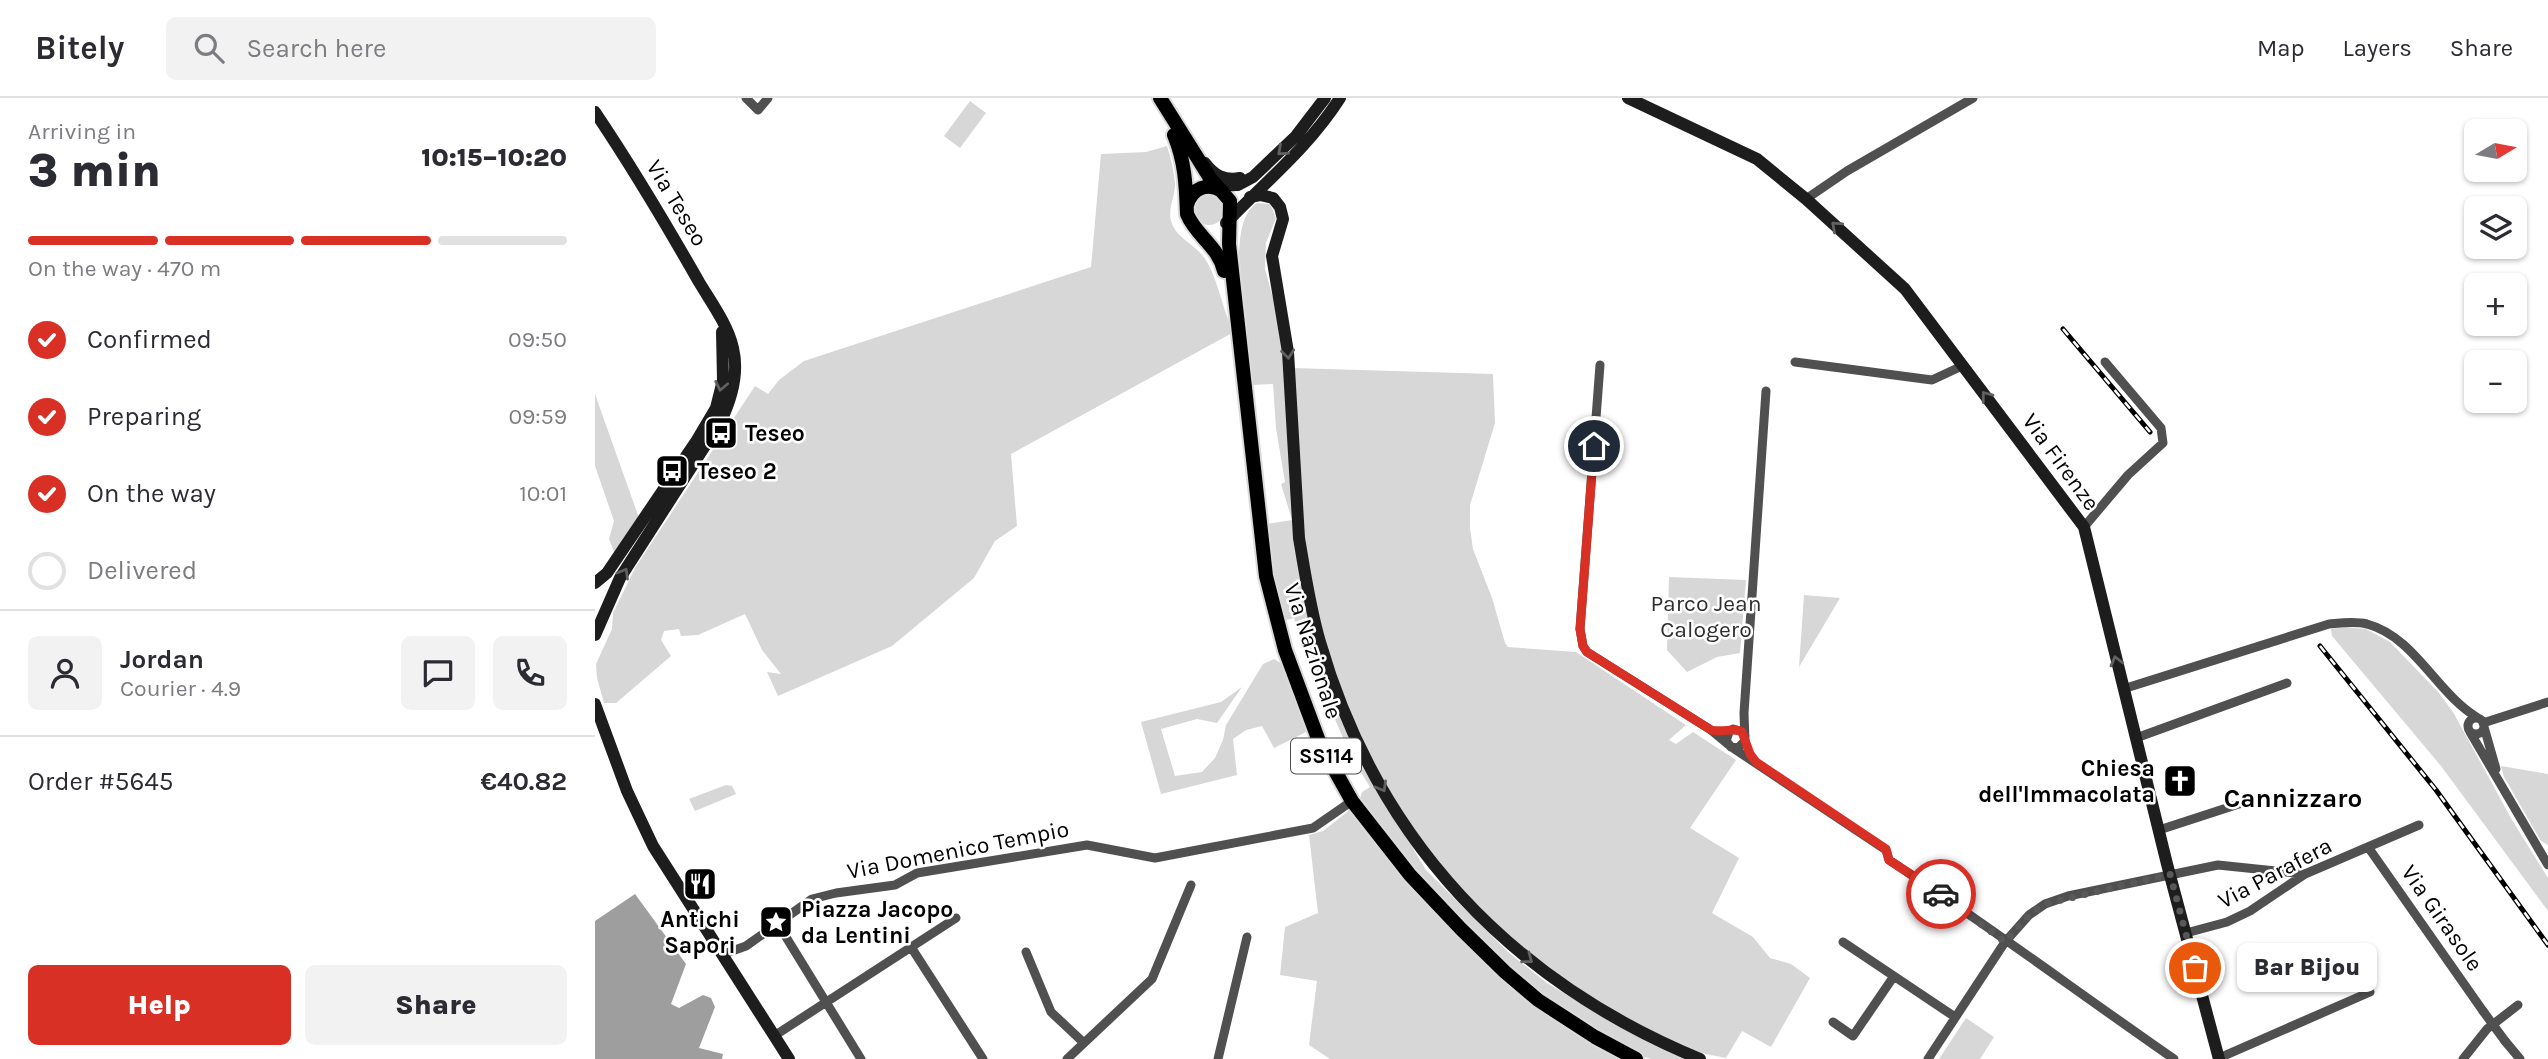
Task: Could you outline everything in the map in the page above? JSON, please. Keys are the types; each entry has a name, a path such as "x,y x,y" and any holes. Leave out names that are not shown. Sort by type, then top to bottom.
{"main road":[{"path":"1159,98 1217,188 1230,201 1231,255 1240,328"},
{"path":"1159,98 1181,152 1187,214 1222,260 1240,328"},
{"path":"1185,172 1178,206 1181,222 1214,253 1224,271"},
{"path":"1187,207 1191,195 1202,187 1217,188"},
{"path":"1194,225 1210,231 1232,216"},
{"name":"Via Nazionale","path":"1240,328 1259,527 1271,601 1311,722 1335,775 1410,875 1505,972 1562,1016 1636,1059"}],"street":[{"path":"746,98 758,110 768,98"},
{"path":"1217,188 1245,182 1297,136 1325,98"},
{"path":"1232,216 1310,141 1340,98"},
{"name":"Via Firenze","path":"1627,98 1757,159 1806,199 1905,289 2084,527 2219,1059"},
{"path":"1806,199 1847,171 1973,98"},
{"name":"Via Teseo","path":"595,112 640,181 720,318 733,347 736,371 729,404 706,446 620,578 595,635"},
{"path":"1185,139 1219,176 1235,179 1259,169"},
{"path":"1250,197 1260,195 1273,198 1282,212 1283,219 1272,256 1288,352 1299,538 1309,600 1329,670 1371,769 1416,842 1449,884 1512,947 1552,978 1619,1020 1700,1059"},
{"path":"596,582 637,529 716,408 725,362 720,318"},
{"path":"1795,362 1932,380 1962,366"},
{"path":"2084,527 2129,475 2163,443 2161,428 2105,362"},
{"path":"1600,365 1580,629 1587,652 1711,730 1731,747 1886,849 1889,860 2174,1059"},
{"path":"1731,747 1738,748 1745,738 1744,713 1766,391"},
{"path":"2123,689 2329,624 2367,624 2388,633 2402,644 2482,723 2502,787"},
{"path":"2136,738 2287,683"},
{"path":"2447,691 2548,865"},
{"path":"595,697 622,778 653,846 789,1059"},
{"path":"2469,729 2470,720 2482,723 2548,702"},
{"path":"1731,747 1726,736 1744,713"},
{"path":"2469,729 2479,734 2482,723"},
{"path":"1711,730 1738,729 1756,762"},
{"name":"Via Domenico Tempio","path":"778,923 813,899 895,885 917,873 1087,845 1155,858 1313,828 1352,801"},
{"path":"2159,830 2245,802"},
{"name":"Via Parafera","path":"2186,933 2227,922 2250,911 2305,874 2419,825"},
{"name":"Via Girasole","path":"2368,848 2520,1059"},
{"path":"1928,1059 2005,942 2029,915 2045,904 2218,865 2305,874"},
{"path":"1067,1059 1152,979 1191,885"},
{"path":"774,1036 956,918"},
{"path":"724,960 778,923 861,1059"},
{"path":"1218,1059 1247,937"},
{"path":"1843,942 1955,1017"},
{"path":"911,947 983,1059"},
{"path":"1026,952 1051,1012 1084,1043"},
{"path":"1833,1022 1853,1037 1895,976"},
{"path":"2219,1059 2370,992"},
{"path":"2463,1059 2487,1029 2518,1005"}],"green space":[{"path":"970,101 986,113 960,148 944,136"},
{"path":"1167,146 1175,184 1170,211 1173,227 1203,256 1234,332 1011,454 1017,526 995,541 974,578 892,646 778,696 767,672 781,674 762,650 745,614 698,635 681,636 679,629 664,631 661,640 671,656 616,703 604,703 596,664 612,629 613,613 635,568 755,386 768,394 779,380 804,361 1091,267 1101,154 1146,152"},
{"path":"1209,193 1220,198 1225,209 1220,220 1209,225 1198,220 1193,209 1198,198"},
{"path":"1257,203 1270,204 1276,218 1266,243 1265,269 1280,324 1315,635 1415,852 1426,870 1509,953 1547,983 1625,1030 1689,1059 1652,1059 1641,1056 1572,1016 1538,990 1475,934 1417,871 1363,805 1360,799 1362,792 1370,787 1339,730 1303,628 1297,629 1294,618 1283,621 1272,573 1266,524 1292,520 1281,484 1285,482 1276,428 1273,384 1252,385 1239,254 1245,219"},
{"path":"1293,368 1493,374 1495,423 1470,505 1470,528 1473,549 1492,598 1505,643 1508,647 1576,652 1686,725 1669,740 1676,744 1693,732 1736,760 1690,828 1739,858 1712,913 1753,937 1770,958 1791,964 1810,978 1771,1047 1742,1031 1726,1058 1696,1052 1652,1034 1566,984 1476,908 1391,800 1332,674 1303,543"},
{"path":"595,394 639,518 619,551 614,552 609,539 614,521 595,466"},
{"name":"Parco Jean Calogero","path":"1669,577 1746,580 1740,653 1717,657 1687,672 1667,650"},
{"path":"1804,595 1840,598 1799,667"},
{"path":"2331,629 2366,629 2390,642 2439,693 2453,712 2512,820 2548,878 2548,911 2441,766 2332,636"},
{"path":"1274,659 1284,665 1306,732 1274,748 1262,726 1246,730 1233,739 1237,775 1161,794 1141,722 1221,702 1242,687 1217,723 1197,719 1161,729 1175,776 1202,772 1215,758 1226,725 1263,664"},
{"path":"2501,766 2548,774 2548,845 2541,841 2504,777"},
{"path":"726,785 732,786 736,794 695,811 689,799"},
{"path":"1351,809 1392,865 1470,947 1557,1019 1620,1059 1330,1059 1309,1045 1317,981 1280,975 1285,927 1318,913 1309,835 1323,831"},
{"path":"1966,1018 1994,1037 1980,1059 1939,1059"}],"shaded area":[{"path":"635,894 686,964 671,1004 679,1008 703,995 711,998 715,1007 699,1048 723,1054 722,1059 595,1059 595,921"}],"railway":[{"path":"2063,329 2150,432"},
{"path":"2320,646 2436,790 2548,945"}],"way so far":[{"path":"1941,894 2005,942 2029,915 2045,904 2069,896 2170,874 2195,968"}],"place":[{"name":"Teseo","path":"721,433"},
{"name":"Teseo 2","path":"672,471"},
{"name":"Chiesa dell'Immacolata","path":"2180,781"},
{"name":"Antichi Sapori","path":"700,884"},
{"name":"Piazza Jacopo da Lentini","path":"776,922"},
{"name":"Bar Bijou","path":"2195,968"}],"district":[{"name":"Cannizzaro","path":"2293,798"}],"route":[{"path":"1594,446 1580,629 1587,652 1711,730 1722,733 1738,729 1745,736 1750,754 1756,762 1886,849 1889,860 1941,894"}]}
